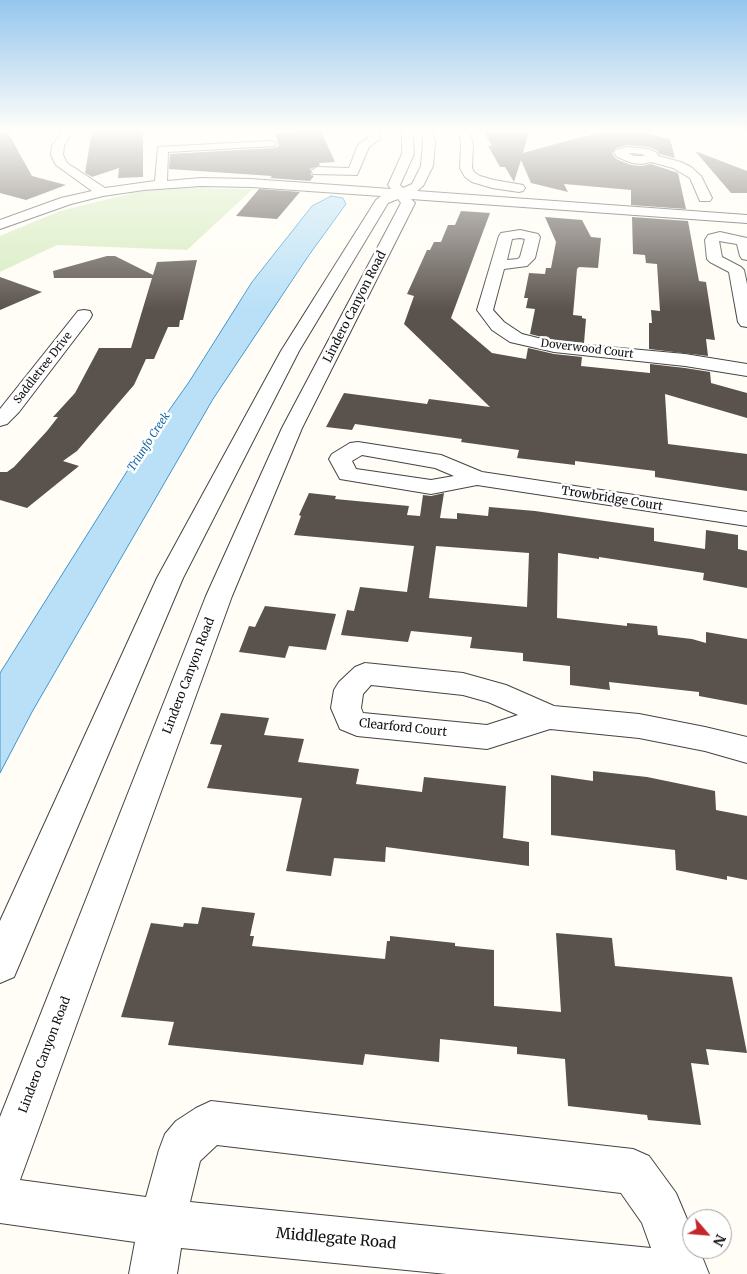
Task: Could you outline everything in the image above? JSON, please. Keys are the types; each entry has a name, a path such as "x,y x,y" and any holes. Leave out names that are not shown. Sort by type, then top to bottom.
{"street":[{"path":"0,225 66,201 114,190"},
{"path":"353,190 747,219"},
{"name":"Lindero Canyon Road","path":"0,1174 219,596 292,428 408,203 399,190"},
{"path":"0,964 170,578 290,351 383,200 409,190"},
{"path":"702,190 705,198"},
{"path":"687,197 722,199"},
{"path":"747,256 744,242 741,240 727,237 713,238 712,240 715,259 741,266 747,322"},
{"name":"Doverwood Court","path":"498,265 485,310 498,326 516,338 554,347 684,360 747,369"},
{"name":"Saddletree Drive","path":"0,420 12,408 84,315"},
{"name":"Trowbridge Court","path":"477,478 431,487 348,474 340,459 358,448 441,462 477,478 747,519"},
{"name":"Clearford Court","path":"550,717 487,736 357,724 351,721 346,708 349,690 365,674 463,684 496,693 550,717 639,726 706,739 747,750"},
{"path":"153,1274 162,1223 182,1150 192,1137 211,1123 633,1172 660,1209 686,1274"},
{"name":"Middlegate Road","path":"0,1200 162,1223 379,1242 672,1274"}],"green space":[{"path":"251,190 187,250 57,245 0,272 0,236 60,211 137,192"}],"water":[{"name":"Triunfo Creek","path":"331,196 343,198 346,204 309,255 213,399 32,712 0,773 0,673 136,457 189,382 252,282 312,206"}],"building":[{"path":"0,190 51,190 26,200 0,193"},
{"path":"258,190 300,192 277,219 236,216"},
{"path":"631,190 682,190 686,209 631,205"},
{"path":"729,190 747,190 747,193 731,193"},
{"path":"461,211 490,213 451,318 492,353 526,359 528,348 554,354 582,357 581,366 650,373 650,364 685,368 710,372 711,383 747,393 747,418 665,394 668,444 747,454 747,491 655,477 655,471 575,461 575,465 517,458 519,450 461,442 462,439 355,424 352,430 326,427 344,393 427,404 429,399 490,407 404,324 414,296 407,294 427,250 430,250 434,242 441,242 448,225 455,225"},
{"path":"545,217 582,220 591,237 601,238 598,268 579,267 577,269 573,315 582,316 582,318 586,319 584,343 554,340 530,334 535,309 526,308 528,298 524,298 529,273 545,274 546,268 551,268 556,242"},
{"path":"632,217 688,221 699,281 706,282 715,340 706,339 708,356 649,349 649,323 652,323 651,310 660,311 657,264 646,263 645,255 633,254"},
{"path":"107,256 115,256 153,275 157,262 197,260 183,320 180,320 179,327 168,327 154,359 146,359 134,385 77,451 63,461 79,466 27,508 0,500 0,472 7,472 14,467 47,431 58,417 53,417 75,393 99,348 131,348 152,278 54,278 53,271"},
{"path":"0,277 42,292 0,310"},
{"path":"309,493 336,496 335,499 409,506 407,515 420,516 423,495 431,496 444,493 440,518 457,519 457,513 488,516 489,507 535,511 654,528 654,541 705,549 706,530 738,535 738,549 747,551 747,588 703,580 704,573 599,557 599,559 558,553 557,618 627,626 627,623 657,626 658,635 692,639 706,643 706,632 747,639 747,705 699,696 699,692 609,682 610,690 570,685 570,666 523,661 523,653 470,648 472,637 411,631 408,642 341,635 347,610 354,611 360,587 407,592 414,546 294,535 301,516 299,515","holes":["436,546 529,553 527,607 429,598"]},
{"path":"265,606 336,614 326,650 289,646 285,658 239,652 249,626 255,627"},
{"path":"221,713 269,718 264,735 304,739 298,762 359,769 356,784 422,792 424,777 506,786 503,838 529,842 529,866 386,847 385,862 334,858 331,876 286,871 302,798 207,788 222,745 210,744"},
{"path":"593,771 647,777 715,791 716,810 747,816 747,880 727,876 727,880 676,870 675,850 551,835 551,775 593,781"},
{"path":"202,907 255,913 250,936 254,936 252,946 385,959 387,941 390,941 390,936 455,943 455,946 494,950 494,1006 561,1012 556,933 612,938 615,966 732,977 747,1053 706,1049 709,1065 691,1063 701,1125 648,1120 647,1115 568,1106 565,1059 517,1054 517,1047 440,1039 439,1062 365,1054 363,1065 168,1045 174,1022 121,1017 151,923 183,927 184,923 198,924"}]}
